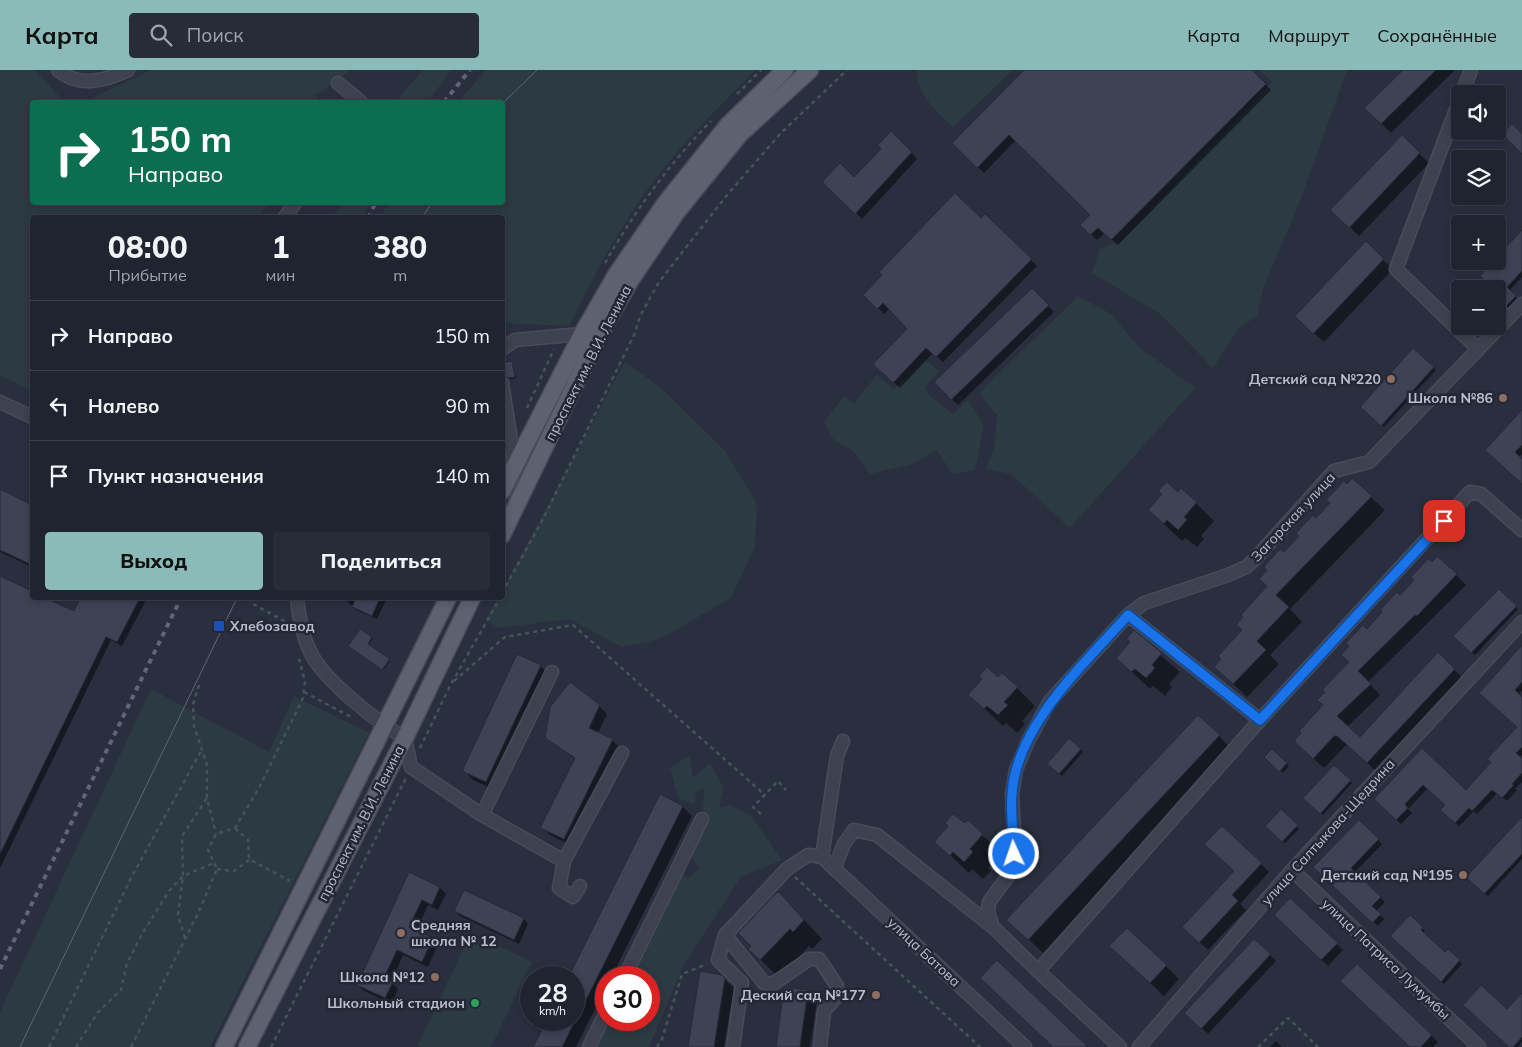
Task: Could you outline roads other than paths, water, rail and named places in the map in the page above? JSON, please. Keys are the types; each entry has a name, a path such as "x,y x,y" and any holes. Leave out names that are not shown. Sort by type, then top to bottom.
{"main road":[{"name":"проспект им. В.И. Ленина","path":"505,486 582,334 616,275 664,205 728,125 784,70"},
{"name":"проспект им. В.И. Ленина","path":"505,529 596,341 630,281 676,213 740,134 810,70"},
{"name":"проспект им. В.И. Ленина","path":"224,1047 447,600"},
{"name":"проспект им. В.И. Ленина","path":"247,1047 405,738 471,600"}],"street":[{"path":"58,70 77,80 95,82 128,70"},
{"path":"1465,85 1471,70"},
{"path":"338,83 359,100"},
{"path":"1451,123 1396,269 1478,350"},
{"name":"Загорская улица","path":"993,927 988,912 989,902 1011,872 1014,854 1012,794 1016,770 1028,741 1050,701 1128,615 1144,603 1228,575 1246,567 1334,471 1369,462 1522,304"},
{"path":"505,346 515,340 582,334"},
{"path":"0,402 30,417"},
{"path":"505,403 515,466"},
{"path":"1038,971 1260,720 1470,492 1481,494 1522,530"},
{"path":"297,600 304,633 312,655 320,668 383,725 405,738 411,767 482,815 564,861"},
{"path":"1128,615 1260,720"},
{"name":"улица Салтыкова-Щедрина","path":"1139,1047 1292,870 1522,622"},
{"path":"482,815 552,672"},
{"path":"733,1047 742,983 718,960 725,936 787,869 808,854 822,858 837,756 844,741"},
{"path":"580,886 573,897 559,888 564,861 622,753"},
{"path":"630,966 702,819"},
{"path":"834,869 844,844 854,830 877,835 993,927 1120,1047"},
{"name":"улица Батова","path":"822,858 1025,1047"},
{"name":"улица Патриса Лумумбы","path":"1292,870 1479,1047"},
{"path":"725,936 764,983 773,984 809,959 819,959 837,986 838,995 824,1011 820,1047"},
{"path":"589,1047 597,1031"}],"tram line":[{"path":"505,101 537,70"},
{"path":"424,215 430,205"},
{"path":"20,1047 236,600"}],"railway":[{"path":"446,100 470,70"},
{"path":"370,215 374,205"},
{"path":"0,969 180,600"}],"place":[{"name":"Детский сад №220","path":"1391,379"},
{"name":"Школа №86","path":"1503,398"},
{"name":"Хлебозавод","path":"219,626"},
{"name":"Детский сад №195","path":"1463,875"},
{"name":"Средняя школа № 12","path":"401,933"},
{"name":"Школа №12","path":"435,977"},
{"name":"Деский сад №177","path":"876,995"},
{"name":"Школьный стадион","path":"475,1003"}]}
